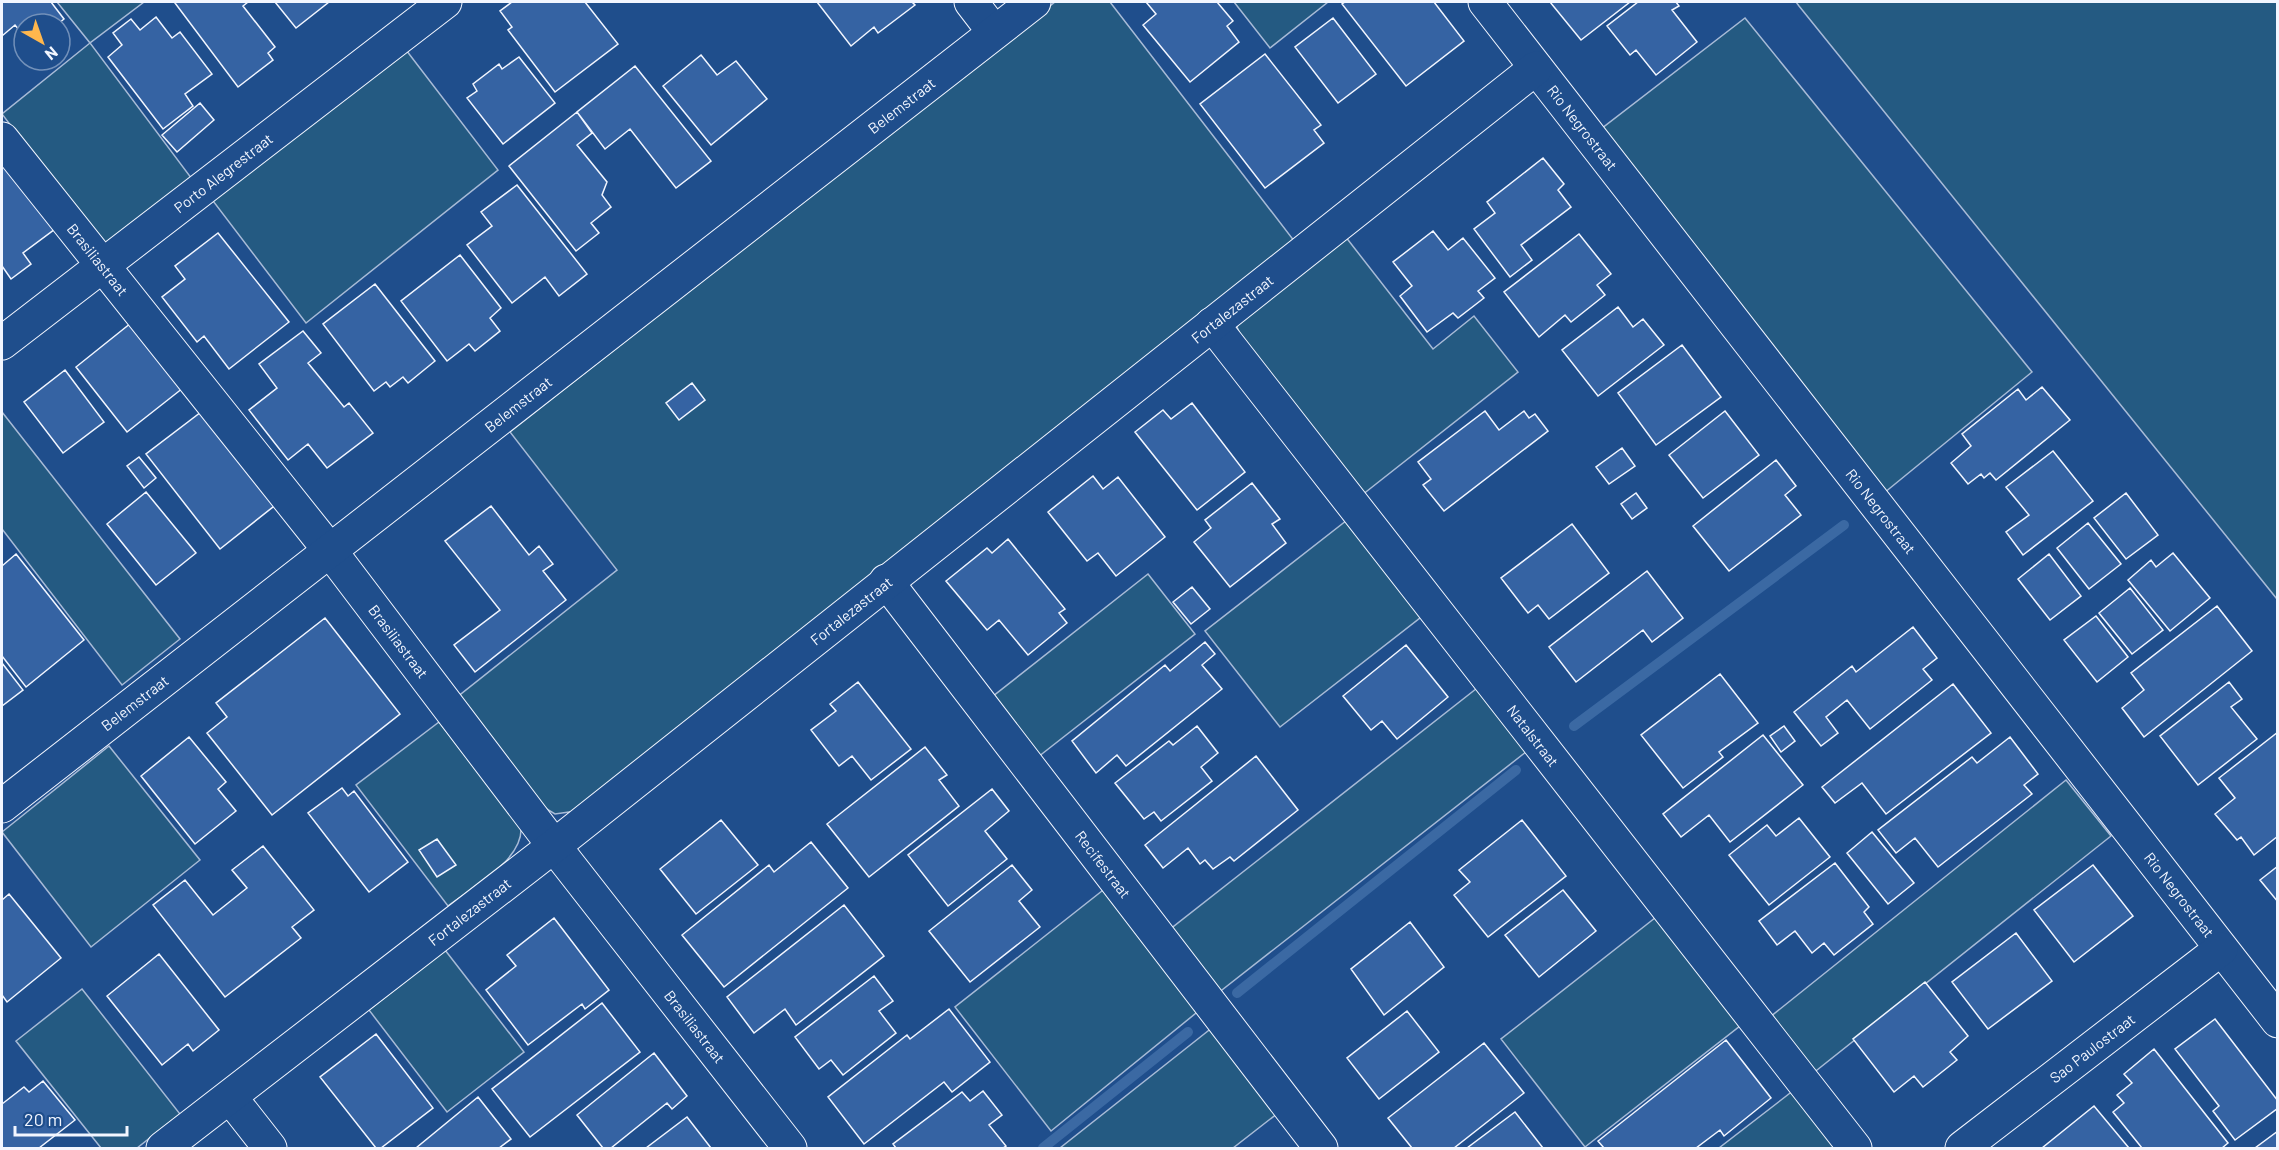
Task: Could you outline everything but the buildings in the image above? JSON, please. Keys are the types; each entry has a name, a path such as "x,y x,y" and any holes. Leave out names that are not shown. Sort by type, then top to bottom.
{"street":[{"name":"Porto Alegrestraat","path":"2,344 446,2"},
{"path":"970,2 994,32"},
{"name":"Belemstraat","path":"2,806 331,552 1034,2"},
{"name":"Rio Negrostraat","path":"1485,2 2277,1021"},
{"name":"Fortalezastraat","path":"163,1149 554,846 1536,68"},
{"name":"Brasiliastraat","path":"2,139 331,552 554,846 790,1149"},
{"name":"Natalstraat","path":"1212,324 1855,1149"},
{"name":"Recifestraat","path":"886,581 1322,1149"},
{"name":"Sao Paulostraat","path":"1962,1149 2222,949"},
{"path":"230,1097 270,1149"}],"shaded area":[{"path":"57,2 144,2 90,43 72,21 72,12 65,12"},
{"path":"1055,2 1110,2 1295,242 576,811 555,814 535,802 456,698 617,570 510,432"},
{"path":"1234,2 1328,2 1270,48"},
{"path":"1796,2 2277,2 2277,599 1799,6"},
{"path":"1745,18 2032,372 1884,493 1601,129"},
{"path":"90,43 195,183 106,252 2,114 54,72 72,72 72,58"},
{"path":"403,46 498,170 306,323 210,197"},
{"path":"1345,236 1433,349 1474,316 1518,372 1362,495 1244,343 1237,327 1243,316"},
{"path":"2,412 180,639 122,685 2,529"},
{"path":"1351,517 1425,614 1280,727 1205,631"},
{"path":"1148,574 1195,634 1038,757 992,697"},
{"path":"1481,685 1531,748 1213,997 1164,934"},
{"path":"439,722 521,828 514,851 505,862 448,906 356,785"},
{"path":"109,746 200,860 91,947 2,832"},
{"path":"2066,780 2111,836 1807,1078 1765,1021"},
{"path":"1107,887 1201,1009 1051,1131 955,1007"},
{"path":"1660,914 1745,1022 1585,1147 1501,1039"},
{"path":"445,950 524,1052 447,1112 369,1010"},
{"path":"82,989 180,1114 137,1148 101,1148 16,1041"},
{"path":"1213,1027 1278,1113 1233,1148 1060,1148"},
{"path":"1794,1090 1840,1148 1719,1148"}],"waterway":[{"path":"1574,726 1844,525"},
{"path":"1237,993 1516,770"},
{"path":"1043,1148 1188,1032"}]}
